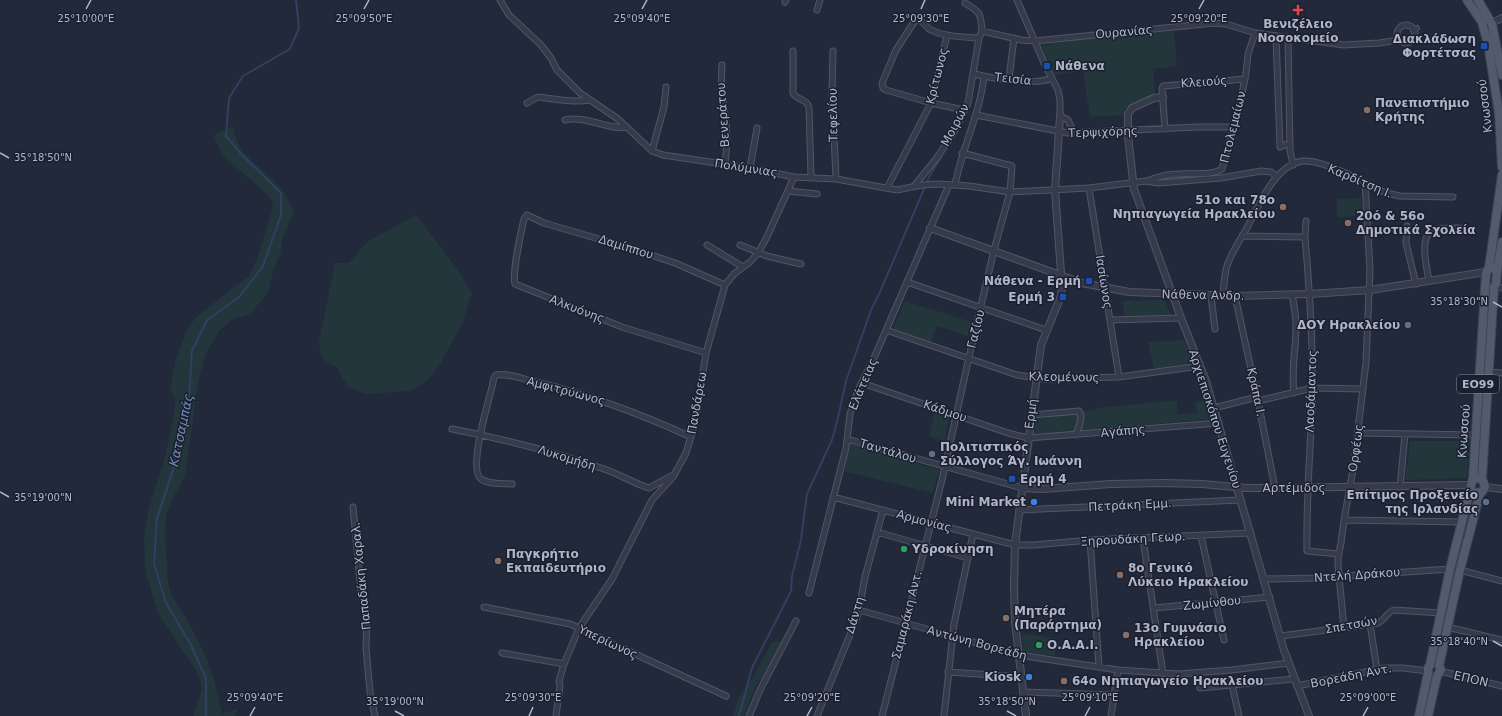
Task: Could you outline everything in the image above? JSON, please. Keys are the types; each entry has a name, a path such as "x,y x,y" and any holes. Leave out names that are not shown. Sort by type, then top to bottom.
{"main road":[{"name":"Κνωσσού","path":"1467,0 1484,27 1497,99 1502,167"},
{"name":"Κνωσσού","path":"1478,0 1492,24 1502,75"},
{"name":"ΕΟ99","path":"1494,286 1490,270 1502,175"},
{"name":"ΕΟ99","path":"1490,270 1502,242"},
{"name":"Κνωσσού","path":"1419,716 1447,627 1460,570 1482,487 1494,286"},
{"name":"Κνωσσού","path":"1428,716 1441,613 1450,569 1471,485 1475,435 1494,286"},
{"path":"1476,479 1482,487 1475,493 1471,485 1476,479"}],"street":[{"name":"Πολύμνιας","path":"500,0 509,15 546,52 557,70 580,93 627,127 652,151 663,155 750,168 794,177 836,179 900,190 928,184 955,185 1010,192 1055,190"},
{"path":"817,10 820,0"},
{"path":"1017,0 1060,96 1060,116 1068,120 1074,133"},
{"path":"965,3 980,14 982,31"},
{"path":"1484,27 1502,18"},
{"path":"947,35 929,29 919,19 915,20 892,58 882,83 883,88 931,103 964,110"},
{"name":"Ουρανίας","path":"982,31 1035,41 1214,23 1226,24 1258,34"},
{"path":"1258,34 1344,45 1399,40 1406,43 1412,41 1415,36 1415,30 1408,24 1402,25 1396,32 1399,40"},
{"name":"Μοιρών","path":"914,186 936,159 953,134 968,103 979,38 982,31"},
{"name":"Πτολεμαίων","path":"1055,190 1133,183 1176,174 1219,171 1222,169 1245,79 1248,54 1258,34"},
{"name":"Κρίτωνος","path":"887,188 931,103 947,35 979,38"},
{"path":"1276,36 1280,147 1290,143"},
{"path":"1009,79 1014,38"},
{"path":"1288,38 1290,143 1293,165"},
{"path":"794,51 793,93 796,98 804,100 808,104 810,112 811,177"},
{"name":"Τεφελίου","path":"833,51 832,90 836,179"},
{"name":"Βενεράτου","path":"722,65 720,79 726,115 727,144 725,165"},
{"name":"Τεισία","path":"974,74 1041,82 1052,78"},
{"path":"955,185 962,153 976,114 984,76"},
{"name":"Κλειούς","path":"1163,97 1163,86 1245,79"},
{"path":"652,151 664,107 666,87"},
{"path":"527,103 538,97 560,101 590,100"},
{"path":"1163,97 1165,129"},
{"name":"Αρχιεπισκόπου Ευγενίου","path":"1163,97 1154,98 1131,109 1128,116 1133,183 1137,201 1200,366 1219,423 1289,663 1309,716"},
{"name":"Τερψιχόρης","path":"976,114 1058,132 1074,133 1233,127"},
{"name":"Ερμή","path":"1026,716 1014,618 1015,545 1041,345 1062,287 1055,190 1060,116"},
{"path":"565,120 581,119 620,128 627,127"},
{"path":"750,168 757,128"},
{"name":"Γαζίου","path":"944,467 994,250 1010,192 1012,166 962,153"},
{"name":"Καρδίτση Ι.","path":"1223,296 1227,266 1242,236 1269,188 1277,177 1293,165 1306,161 1318,163 1396,196 1453,197"},
{"path":"1219,171 1221,178"},
{"name":"Πτολεμαίων","path":"1146,181 1158,182 1221,178 1261,171 1271,172 1277,177"},
{"name":"Πανδάρεω","path":"556,716 560,686 559,681 564,664 579,628 612,580 652,500 676,472 684,458 697,414 706,353 725,285 734,274 750,262 758,253 768,237 794,177"},
{"name":"Ορφέως","path":"1344,628 1338,576 1338,560 1358,433 1363,389 1370,290 1365,183"},
{"name":"Ελάτειας","path":"809,593 846,448 851,409 858,390 886,330 949,185"},
{"name":"Ιασίωνος","path":"1089,188 1119,377"},
{"path":"788,191 817,194"},
{"name":"Δαμίππου","path":"526,216 527,214 556,227 630,248 674,263 725,285"},
{"name":"Αλκυόνης","path":"526,216 515,270 515,284 622,327 706,353"},
{"name":"Λαοδάμαντος","path":"1306,221 1312,343 1312,388 1307,488"},
{"path":"1407,226 1406,243 1416,284"},
{"name":"Νάθενα Ανδρ.","path":"930,228 1082,283 1129,292 1211,296 1310,294 1370,290 1416,284 1490,270"},
{"path":"1429,281 1424,247 1426,236 1431,232 1444,228 1460,228"},
{"path":"1242,236 1306,237"},
{"path":"707,245 743,267"},
{"path":"740,245 758,253 801,264"},
{"path":"907,282 1046,330"},
{"path":"1292,294 1296,324 1292,379 1294,392"},
{"path":"1211,296 1215,329"},
{"name":"Κράπα Ι.","path":"1235,296 1274,488"},
{"path":"1110,320 1181,318"},
{"name":"Κλεομένους","path":"886,330 1018,374 1036,378 1119,377 1200,366"},
{"path":"1488,372 1502,373"},
{"name":"Αμφιτρύωνος","path":"481,435 494,378 499,374 545,384 608,402 691,437"},
{"name":"Κάδμου","path":"862,383 1008,433 1028,438"},
{"path":"1214,408 1312,388 1363,389"},
{"path":"1031,415 1076,411 1080,412 1082,417 1076,435"},
{"name":"Αγάπης","path":"1028,438 1219,423"},
{"name":"Λυκομήδη","path":"452,429 513,442 573,459 606,470 649,488 676,472"},
{"path":"1358,433 1475,435"},
{"path":"1400,487 1405,434"},
{"path":"481,435 476,458 477,472 480,478 488,482 512,484"},
{"name":"Ταντάλου","path":"847,439 1022,488"},
{"name":"Σαμαράκη Αντ.","path":"882,716 944,467"},
{"name":"Αρτέμιδος","path":"1022,488 1042,489 1111,484 1157,483 1206,484 1238,488 1350,488 1471,485"},
{"path":"1482,487 1502,489"},
{"name":"Ντελή Δράκου","path":"1307,488 1308,551 1339,554"},
{"name":"Αρμονίας","path":"833,497 1015,545"},
{"name":"Πετράκη Εμμ.","path":"1019,510 1169,502 1241,500"},
{"name":"Παπαδάκη Χαραλ.","path":"353,507 361,591 367,615 366,648 370,692 375,716"},
{"name":"Δάντη","path":"817,716 859,610 865,577 883,510"},
{"path":"1344,520 1462,522"},
{"path":"877,532 968,558"},
{"name":"Ξηρουδάκη Γεωρ.","path":"1015,545 1251,533"},
{"path":"944,716 952,637 973,534"},
{"path":"1201,536 1224,640"},
{"path":"1143,539 1163,674"},
{"path":"1090,540 1098,667"},
{"name":"Ντελή Δράκου","path":"1265,579 1450,569"},
{"path":"1460,570 1502,581"},
{"name":"Ζωμίνθου","path":"1154,608 1270,597"},
{"name":"Υπερίωνος","path":"484,607 562,622 579,628 726,696"},
{"name":"Αντώνη Βορεάδη","path":"859,610 1019,655 1118,670 1178,674 1232,670 1289,663"},
{"name":"Σπετσών","path":"1281,636 1380,622 1389,612 1394,610 1441,613"},
{"path":"749,716 760,690 796,621"},
{"path":"1370,624 1378,670"},
{"path":"1447,627 1502,640"},
{"path":"502,653 564,664"},
{"name":"Βορεάδη Αντ.","path":"1297,686 1378,670 1403,668 1434,670"},
{"path":"1111,716 1118,670"},
{"name":"ΕΠΟΝ","path":"1434,670 1502,686"},
{"path":"948,672 1022,677"},
{"path":"1200,688 1294,679"},
{"path":"1232,685 1239,716"},
{"path":"1024,692 1115,695"}],"shaded area":[{"path":"1174,31 1177,66 1153,69 1155,94 1125,109 1124,115 1090,117 1083,71 1054,75 1041,45 1073,40"},
{"path":"233,126 238,144 243,151 281,188 294,211 282,240 281,251 274,269 268,292 252,312 248,315 233,319 219,331 206,353 198,383 185,477 174,496 166,516 165,533 168,582 172,596 188,621 206,657 214,680 222,714 239,708 234,716 193,716 202,689 198,674 158,613 145,570 144,537 148,512 166,453 174,414 175,398 170,388 175,362 187,329 197,316 249,276 257,259 273,207 272,201 265,192 226,159 217,145 214,135"},
{"path":"1361,198 1362,216 1337,217 1337,199"},
{"path":"416,215 455,266 472,293 462,324 441,363 429,379 412,391 366,394 348,387 336,367 328,363 321,356 319,342 335,263 349,263 367,242"},
{"path":"1162,300 1166,303 1171,315 1124,316 1123,301"},
{"path":"905,301 972,322 968,336 937,326 931,342 893,329"},
{"path":"1184,340 1193,361 1191,363 1154,369 1148,342"},
{"path":"1177,400 1178,414 1197,413 1195,402 1206,400 1211,419 1034,435 1036,415 1096,410 1098,408"},
{"path":"934,412 949,418 945,441 929,437"},
{"path":"1410,441 1469,441 1467,478 1405,480"},
{"path":"851,444 939,470 933,493 844,471"},
{"name":"Ο.Α.Α.Ι.","path":"1022,634 1056,638 1055,656 1023,652"},
{"path":"776,641 783,642 755,688 744,716 733,716 737,700 755,674 771,643"}],"waterway":[{"name":"Κατσαμπάς","path":"206,716 206,678 190,643 166,603 154,564 157,518 174,467 189,401 192,351 207,320 239,297 263,266 281,215 281,193 242,155 226,136 229,98 243,76 290,49 299,28 296,0"},
{"path":"739,716 752,668 791,591 792,576 801,540 807,494 832,440 846,381 871,310 930,175 942,156"}],"place":[{"name":"Βενιζέλειο Νοσοκομείο","path":"1298,10"},
{"name":"Διακλάδωση Φορτέτσας","path":"1484,46"},
{"name":"Νάθενα","path":"1047,66"},
{"name":"Πανεπιστήμιο Κρήτης","path":"1367,110"},
{"name":"51ο και 78ο Νηπιαγωγεία Ηρακλείου","path":"1283,207"},
{"name":"20ό & 56ο Δημοτικά Σχολεία","path":"1348,223"},
{"name":"Νάθενα - Ερμή","path":"1089,281"},
{"name":"Ερμή 3","path":"1063,297"},
{"name":"ΔΟΥ Ηρακλείου","path":"1408,325"},
{"name":"Πολιτιστικός Σύλλογος Άγ. Ιωάννη","path":"932,454"},
{"name":"Ερμή 4","path":"1012,479"},
{"name":"Mini Market","path":"1034,502"},
{"name":"Επίτιμος Προξενείο της Ιρλανδίας","path":"1486,502"},
{"name":"Υδροκίνηση","path":"904,549"},
{"name":"Παγκρήτιο Εκπαιδευτήριο","path":"498,561"},
{"name":"8ο Γενικό Λύκειο Ηρακλείου","path":"1120,575"},
{"name":"Μητέρα (Παράρτημα)","path":"1006,618"},
{"name":"13o Γυμνάσιο Ηρακλείου","path":"1126,635"},
{"name":"Ο.Α.Α.Ι.","path":"1039,645"},
{"name":"Kiosk","path":"1029,677"},
{"name":"64ο Νηπιαγωγείο Ηρακλείου","path":"1064,681"}]}
